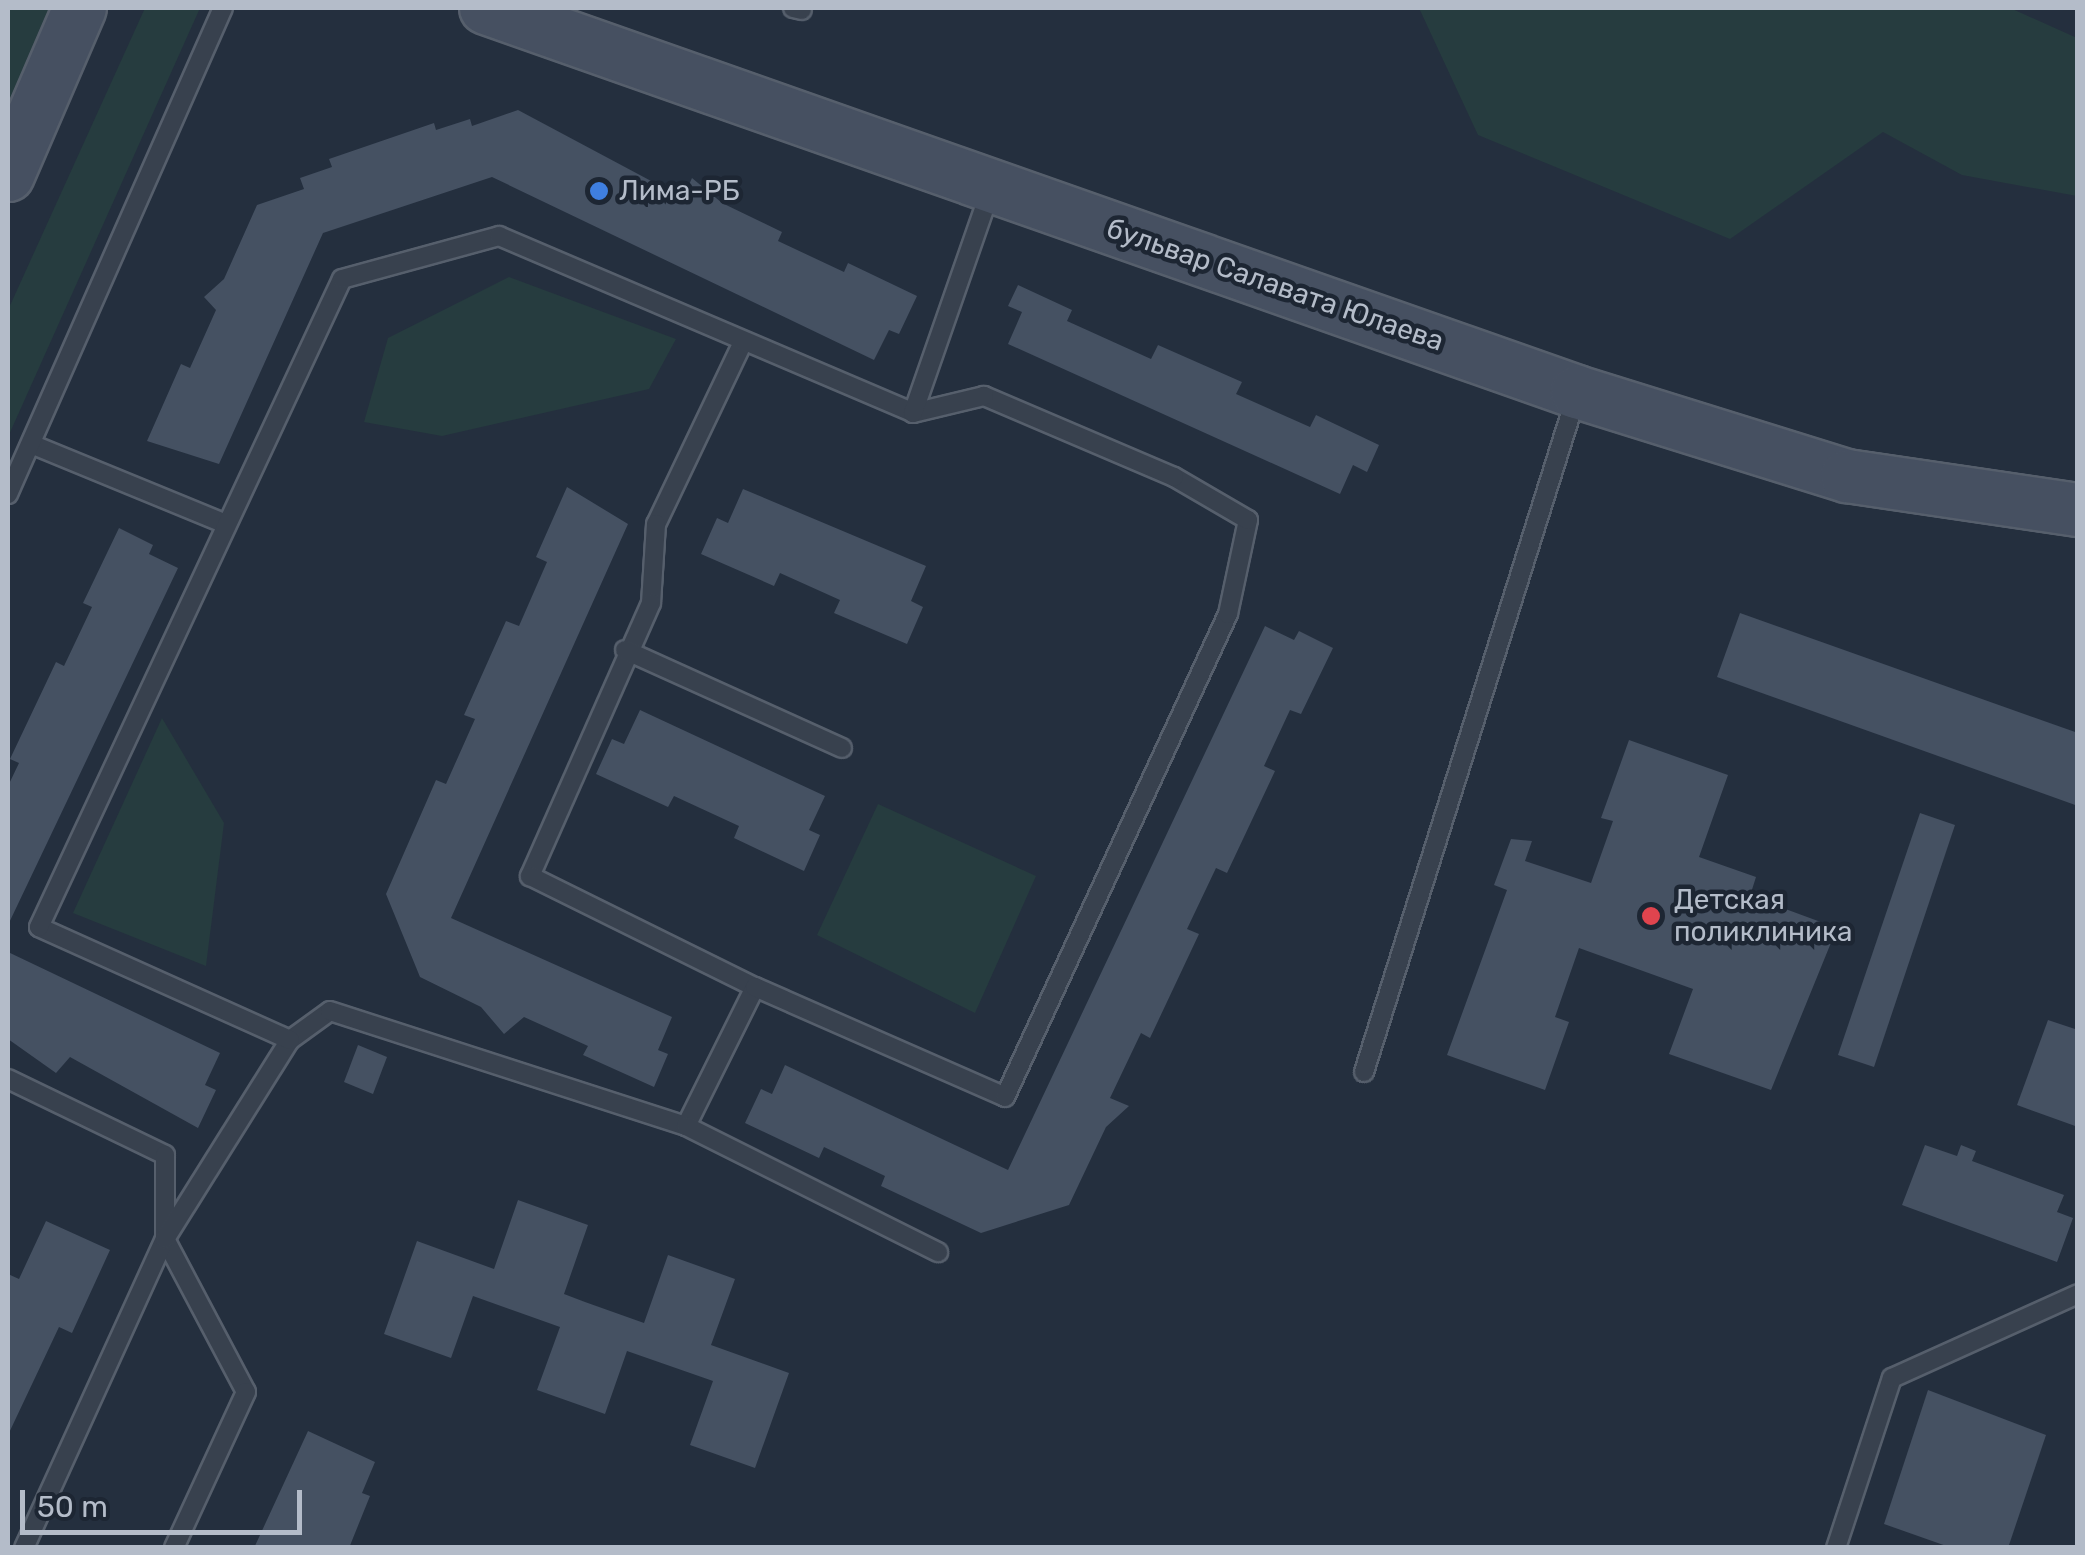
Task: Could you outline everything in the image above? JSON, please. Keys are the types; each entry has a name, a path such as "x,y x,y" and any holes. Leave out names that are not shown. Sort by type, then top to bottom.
{"street":[{"path":"8,175 80,8"},
{"name":"бульвар Салавата Юлаева","path":"486,8 1578,392 1848,476 2078,510"}],"lane":[{"path":"8,494 222,8"},
{"path":"913,413 992,185"},
{"path":"290,1040 39,927 224,523 342,278 499,236 913,413 984,396 1174,477 1248,520 1240,580 1005,1098 755,987 530,876 625,650 651,603 656,524 743,342"},
{"path":"1364,1072 1578,392"},
{"path":"32,444 224,523"},
{"path":"625,650 842,748"},
{"path":"686,1126 755,987"},
{"path":"24,1548 165,1239 290,1040 330,1011 686,1126 938,1252"},
{"path":"8,1079 165,1155 165,1239 246,1392 174,1548"},
{"path":"1836,1548 1892,1378 2078,1294"}],"green space":[{"path":"8,8 52,8 8,110"},
{"path":"145,8 200,8 8,437 8,310"},
{"path":"1419,8 2010,8 2077,38 2077,196 1962,175 1883,132 1730,239 1478,135"},
{"path":"509,277 676,339 649,389 442,436 364,422 388,338"},
{"path":"162,718 224,823 206,966 73,913"},
{"path":"878,804 1036,876 975,1013 817,935"}],"building":[{"path":"518,110 683,198 692,178 722,203 782,232 778,241 844,272 848,263 917,296 899,334 889,330 874,360 492,177 323,233 219,464 147,441 181,364 190,368 216,310 204,297 224,279 257,205 304,189 300,178 332,167 329,159 434,123 436,130 470,119 472,126"},
{"path":"1018,285 1072,310 1067,321 1151,359 1158,345 1242,382 1236,394 1310,427 1316,415 1379,445 1367,472 1353,465 1340,494 1008,344 1022,312 1008,306"},
{"path":"567,487 628,524 451,918 672,1017 658,1050 668,1054 654,1087 583,1055 588,1046 524,1017 504,1034 481,1007 420,977 386,894 436,780 446,784 475,719 464,715 506,621 519,626 547,562 536,557"},
{"path":"743,489 926,566 911,601 923,607 907,644 834,613 840,600 780,573 774,586 701,554 717,518 728,523"},
{"path":"119,528 153,545 149,554 178,568 8,925 8,786 19,763 10,759 56,662 64,666 92,607 83,603"},
{"path":"1740,613 2078,733 2078,806 1717,677"},
{"path":"1265,626 1294,640 1299,631 1333,648 1301,714 1290,710 1264,766 1275,771 1227,873 1216,868 1187,929 1199,934 1150,1038 1141,1033 1110,1098 1129,1106 1106,1127 1069,1205 981,1233 881,1186 885,1176 824,1147 819,1158 745,1123 761,1089 772,1094 785,1065 1008,1170"},
{"path":"640,710 825,796 809,830 820,835 804,871 734,838 739,826 674,796 668,807 596,774 612,739 624,744"},
{"name":"Детская поликлиника","path":"1629,740 1728,775 1699,857 1756,877 1750,896 1837,928 1771,1090 1669,1054 1693,989 1579,948 1555,1017 1569,1022 1545,1090 1447,1055 1507,890 1494,885 1511,839 1532,841 1525,861 1591,883 1613,821 1601,818"},
{"path":"1920,813 1955,825 1874,1067 1838,1055"},
{"path":"8,952 220,1053 205,1085 216,1090 198,1128 70,1057 56,1073 8,1039"},
{"path":"2048,1020 2078,1030 2078,1127 2017,1105"},
{"path":"358,1045 387,1057 373,1094 344,1082"},
{"path":"1925,1145 1957,1156 1961,1145 1976,1151 1972,1161 2064,1195 2057,1212 2073,1218 2057,1262 1902,1205"},
{"path":"518,1200 588,1225 564,1294 585,1302 644,1323 668,1255 735,1279 711,1345 789,1373 755,1468 690,1445 713,1381 627,1351 605,1414 537,1390 560,1327 473,1296 451,1358 384,1334 417,1241 494,1269"},
{"path":"46,1221 110,1250 72,1333 59,1327 8,1435 8,1274 19,1279"},
{"path":"1928,1390 2046,1435 2008,1548 1952,1548 1884,1524"},
{"path":"308,1431 375,1462 362,1493 370,1496 349,1548 254,1548"}],"place":[{"name":"Лима-РБ","path":"599,191"},
{"name":"Детская поликлиника","path":"1651,916"}]}
